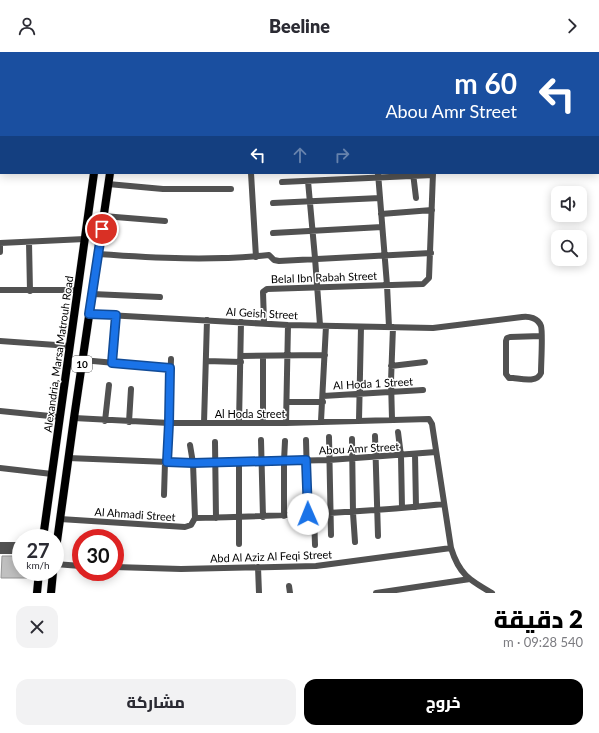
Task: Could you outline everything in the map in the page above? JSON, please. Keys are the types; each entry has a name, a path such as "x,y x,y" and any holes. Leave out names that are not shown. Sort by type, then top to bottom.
{"main road":[{"name":"Alexandria, Marsa Matrouh Road","path":"45,529 94,174"},
{"name":"10","path":"59,529 110,174"},
{"path":"38,589 51,590"}],"street":[{"path":"251,174 256,257"},
{"path":"413,174 416,198"},
{"path":"98,254 163,258 215,259 270,256 274,260 279,261 431,253 433,174 379,175 282,182"},
{"path":"379,175 391,327 392,419"},
{"path":"308,181 325,356 321,421"},
{"path":"108,184 163,189 231,189"},
{"path":"273,203 380,198"},
{"path":"381,214 432,210"},
{"path":"104,216 165,221"},
{"path":"274,233 382,227"},
{"path":"0,252 0,243 85,239"},
{"path":"29,242 30,291"},
{"name":"Belal Ibn Rabah Street","path":"264,322 262,292 264,290 423,284 429,278 431,253"},
{"path":"0,290 78,290"},
{"path":"92,294 160,297"},
{"name":"Al Geish Street","path":"89,314 323,326 433,328 528,316 538,321 541,326 541,336"},
{"path":"112,363 116,315"},
{"path":"204,423 207,320"},
{"path":"239,423 242,322"},
{"path":"286,423 288,324"},
{"path":"359,420 361,327"},
{"path":"510,336 541,336 541,373 538,378 534,380 513,378 508,376 506,371 507,338 510,336"},
{"path":"0,341 70,346"},
{"path":"206,361 263,356 325,356"},
{"path":"263,356 264,423"},
{"path":"164,495 169,423 171,359"},
{"path":"82,360 170,368"},
{"path":"391,366 425,362"},
{"path":"105,421 109,385"},
{"path":"129,422 131,389"},
{"name":"Al Hoda 1 Street","path":"287,402 359,394 423,390"},
{"path":"0,411 60,418"},
{"name":"Al Hoda Street","path":"74,418 105,421 169,423 286,423 426,418 431,421 436,452"},
{"path":"398,432 401,456 402,508"},
{"path":"329,436 331,535"},
{"path":"375,436 378,536"},
{"path":"352,439 355,542"},
{"path":"261,440 263,517"},
{"path":"306,440 306,460 315,545"},
{"path":"284,516 285,441"},
{"path":"215,442 216,518"},
{"path":"190,445 193,463 195,518"},
{"path":"436,452 454,560 460,571 492,593"},
{"name":"Abou Amr Street","path":"68,458 216,463 329,460 401,456 436,452"},
{"path":"415,454 416,507"},
{"path":"239,462 240,544"},
{"path":"0,468 52,474"},
{"name":"Al Ahmadi Street","path":"60,519 185,527 191,525 195,518 330,514 444,504"},
{"path":"0,545 12,545"},
{"name":"Abd Al Aziz Al Feqi Street","path":"124,567 181,569 316,566 451,548"},
{"path":"0,551 12,551"},
{"path":"258,567 259,593"},
{"path":"376,593 470,579"},
{"path":"480,586 481,593"}],"building":[{"path":"2,556 12,556 12,578 1,578"}],"route":[{"path":"102,229 89,314 116,315 112,363 170,368 167,462 193,463 306,460 308,514"}]}
